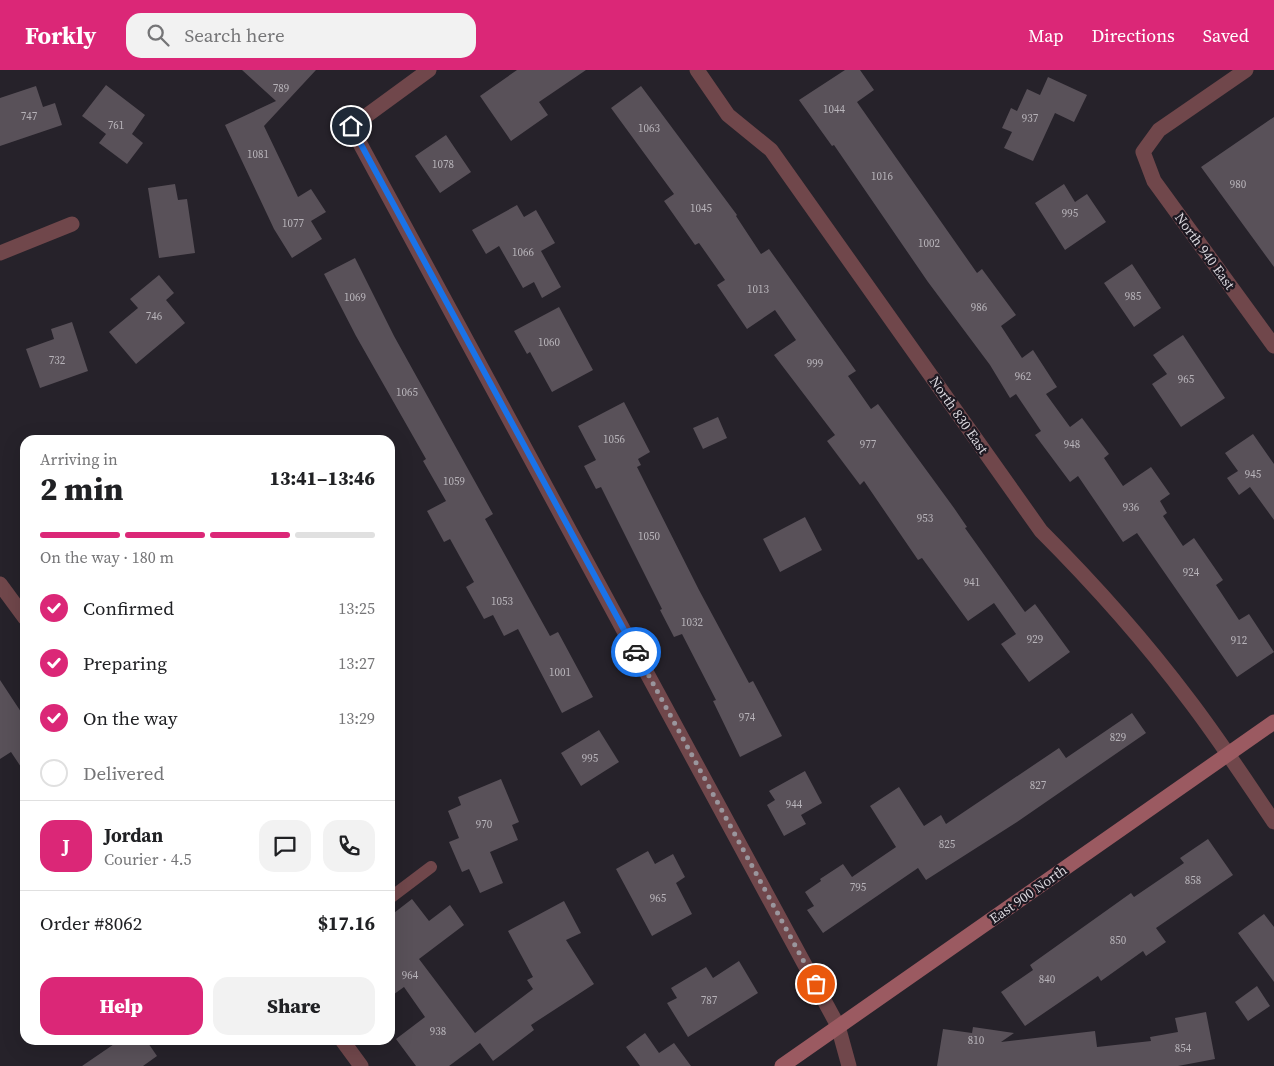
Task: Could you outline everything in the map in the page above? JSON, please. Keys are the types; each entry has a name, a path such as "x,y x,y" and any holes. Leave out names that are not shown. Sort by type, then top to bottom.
{"street":[{"path":"429,70 351,126 838,1026 849,1066"},
{"name":"North 830 East","path":"697,70 728,115 771,150 1041,531 1092,582 1148,647 1191,701 1274,822"},
{"name":"North 940 East","path":"1246,70 1159,130 1143,152 1154,181 1274,346"},
{"path":"0,253 72,224"},
{"path":"0,584 20,611"},
{"name":"East 900 North","path":"782,1066 1274,722"},
{"path":"346,1045 362,1066"}],"lane":[{"path":"395,894 431,866"}],"building":[{"path":"242,70 316,70 264,126 298,197 311,189 326,212 311,221 322,239 292,258 274,229 225,125 276,101"},
{"path":"517,70 586,70 539,102 548,115 511,141 480,96"},
{"path":"845,70 860,70 874,90 857,102 977,273 982,269 1016,315 1001,326 1022,358 1033,350 1057,387 1046,394 1070,427 1082,418 1109,454 1104,458 1123,486 1151,467 1170,494 1160,501 1167,513 1163,516 1183,546 1194,538 1223,580 1216,585 1239,620 1249,614 1274,652 1237,677 1137,533 1123,542 1078,476 1070,482 1035,435 1041,431 1016,394 1010,398 990,365 928,282 834,145 832,146 799,100"},
{"path":"1048,77 1087,95 1074,122 1055,113 1033,161 1004,148 1012,132 1002,128 1011,108 1017,111 1027,89 1040,95"},
{"path":"106,85 145,115 132,134 143,143 127,164 99,143 106,134 82,116"},
{"path":"36,86 43,107 55,103 62,125 0,146 0,98"},
{"path":"641,86 737,215 761,254 769,249 856,371 848,376 871,409 878,404 954,508 967,527 965,528 1025,612 1035,604 1070,652 1029,682 1001,644 1016,634 994,603 968,621 922,558 918,560 864,481 860,485 827,441 835,435 774,355 796,340 775,310 747,329 717,285 725,280 699,243 695,245 664,201 674,194 611,108"},
{"path":"1274,117 1274,267 1201,167"},
{"path":"446,135 471,172 440,193 415,156"},
{"path":"175,184 178,200 187,199 195,253 159,258 148,188"},
{"path":"1064,184 1075,202 1087,194 1106,222 1065,250 1035,203"},
{"path":"517,205 524,217 536,210 555,243 541,251 561,287 542,298 534,282 523,288 499,246 486,254 472,230"},
{"path":"355,258 394,336 493,514 485,519 550,636 558,632 593,697 562,713 518,629 504,636 493,615 484,619 466,587 474,582 450,539 444,542 427,511 446,501 423,461 426,459 356,336 324,274"},
{"path":"1132,264 1161,308 1134,327 1104,283"},
{"path":"159,275 174,293 166,300 185,323 136,364 109,332 138,308 130,299"},
{"path":"559,307 593,370 552,392 530,352 527,354 514,331"},
{"path":"72,322 88,371 40,388 26,349 54,339 51,329"},
{"path":"1183,335 1225,398 1181,427 1152,384 1167,374 1153,355"},
{"path":"624,402 650,452 638,459 641,465 637,467 699,590 749,683 753,681 782,736 740,757 713,701 716,700 682,634 674,637 601,487 596,489 584,466 596,460 578,426"},
{"path":"718,417 727,438 703,449 693,428"},
{"path":"1253,434 1274,464 1274,520 1250,487 1239,495 1227,478 1238,471 1225,453"},
{"path":"805,517 822,550 780,572 763,539"},
{"path":"0,680 20,710 20,766 11,752 0,759"},
{"path":"1132,713 1146,733 1017,822 926,880 918,868 823,933 807,910 814,906 805,892 821,881 820,879 843,864 852,877 896,847 870,806 899,787 924,826 941,815 946,824 1059,748 1066,758"},
{"path":"599,730 619,762 581,786 561,753"},
{"path":"805,771 822,803 801,815 806,824 784,836 767,805 775,800 769,791"},
{"path":"501,779 519,822 512,825 518,840 490,852 503,883 480,893 469,869 462,872 449,842 459,838 448,811 461,805 458,797"},
{"path":"1208,839 1233,875 1156,928 1166,942 1146,956 1143,951 1101,981 1098,976 1025,1026 1001,992 1033,970 1030,965 1131,893 1134,897 1184,863 1180,858"},
{"path":"648,851 655,864 673,854 685,877 676,883 692,914 652,936 616,869"},
{"path":"412,899 429,921 450,905 464,925 419,959 475,1033 533,989 527,980 533,977 508,931 564,901 581,933 566,940 594,984 531,1025 534,1030 493,1061 480,1043 449,1066 416,1066 396,1039 425,1017 404,987 395,993 395,912"},
{"path":"1264,914 1274,927 1274,982 1238,933"},
{"path":"739,961 758,993 688,1037 667,1003 677,998 671,988 706,967 713,978"},
{"path":"1257,986 1270,1006 1248,1021 1235,1002"},
{"path":"1206,1012 1215,1059 1178,1066 937,1066 943,1029 972,1033 973,1027 1014,1033 1001,1042 1095,1031 1097,1047 1151,1041 1150,1037 1178,1032 1175,1018"},
{"path":"645,1033 659,1053 674,1043 691,1066 640,1066 626,1047"},
{"path":"113,1045 149,1045 157,1056 143,1066 82,1066"}],"way so far":[{"path":"636,652 816,984"}],"route":[{"path":"351,126 636,652"}]}
